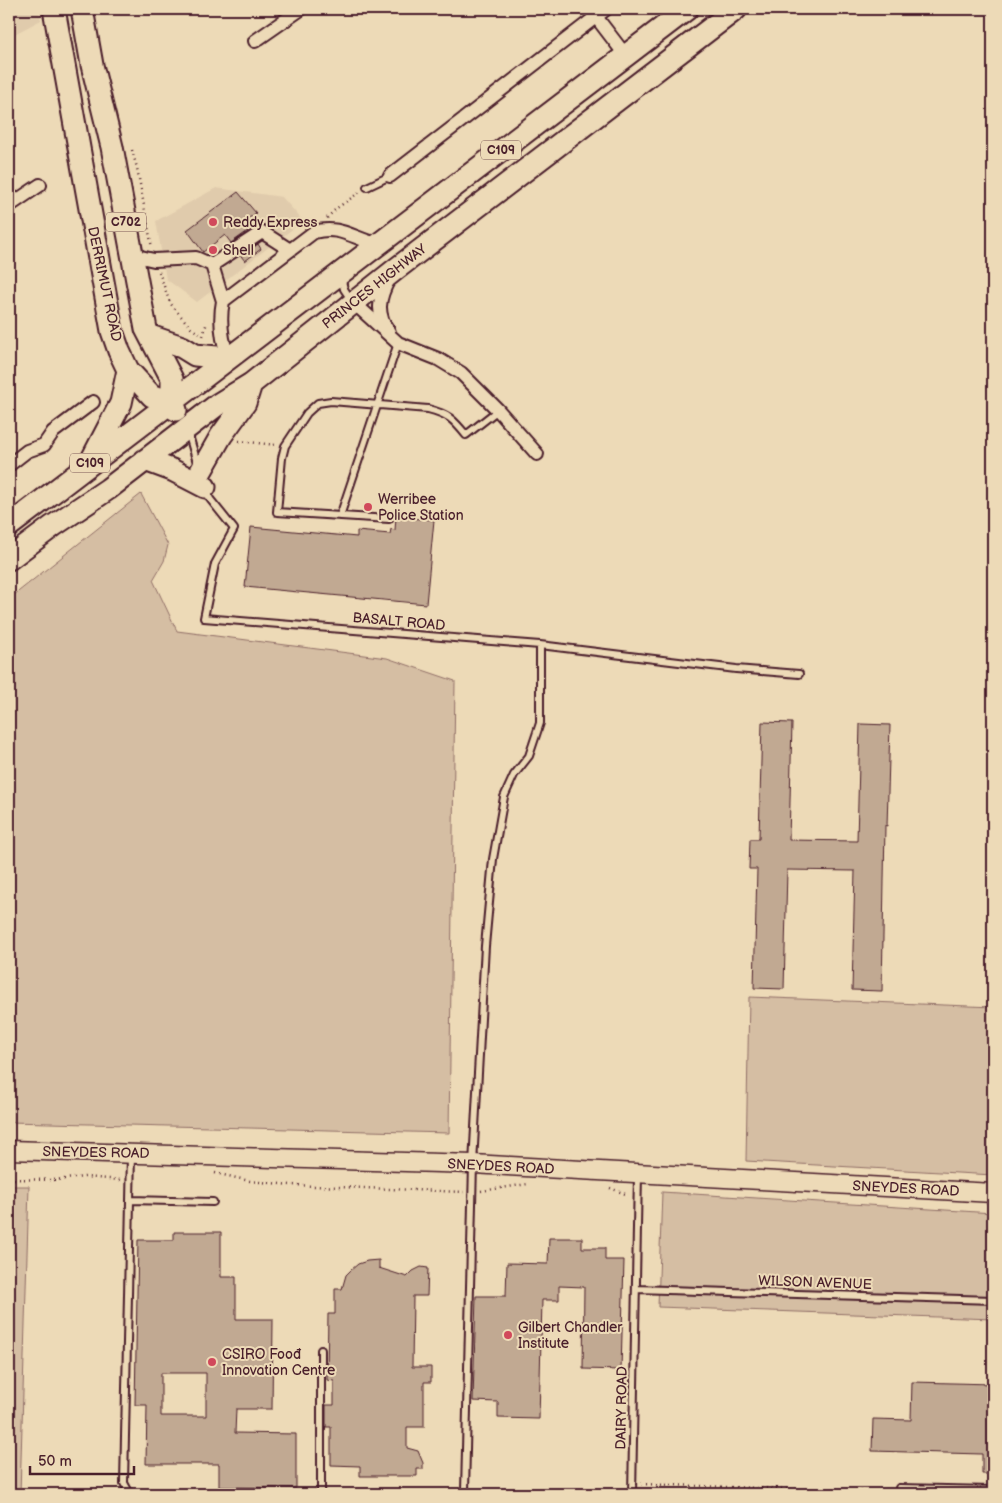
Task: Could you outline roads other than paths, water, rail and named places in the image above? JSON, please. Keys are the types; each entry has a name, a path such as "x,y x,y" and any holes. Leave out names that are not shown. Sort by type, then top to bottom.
{"highway":[{"name":"DERRIMUT ROAD","path":"54,9 112,331 128,370 152,396 172,401"},
{"name":"C702","path":"82,9 92,65 112,147 146,329 172,380 172,401 187,429"},
{"name":"C109","path":"9,526 687,9"},
{"name":"PRINCES HIGHWAY","path":"9,559 53,526 108,489 217,405 251,384 353,302 736,9"},
{"path":"626,56 642,80"},
{"path":"150,336 182,347 195,355 228,358"},
{"path":"88,465 121,403 128,370"},
{"path":"145,460 203,480 221,436 245,403 251,384"}],"main road":[{"name":"SNEYDES ROAD","path":"9,1150 474,1164 993,1193"}],"street":[{"path":"255,41 300,9"},
{"path":"390,176 593,13 606,9"},
{"path":"593,13 626,56"},
{"path":"9,206 40,184"},
{"path":"223,302 314,232 328,228 377,244"},
{"path":"212,265 262,232 290,250"},
{"path":"132,255 154,260 196,258 212,265 223,302 221,312 222,342 228,358"},
{"path":"396,269 382,292 380,309 382,322 398,343"},
{"path":"353,302 398,343 438,359 461,373 498,410 537,454"},
{"path":"9,465 27,451 44,445 53,432 93,402"}],"lane":[{"path":"367,187 390,176"},
{"path":"342,271 344,288 353,302"},
{"path":"340,516 398,343"},
{"path":"389,519 277,512 282,458 285,446 307,413 318,403 330,401 428,409 442,413 452,419 466,435 498,410"},
{"name":"BASALT ROAD","path":"187,429 210,499 234,529 215,564 204,618 540,645 736,669 799,674"},
{"path":"462,1494 465,1491 473,1192 484,946 493,859 504,797 514,775 529,756 540,723 540,645"},
{"path":"130,1494 124,1483 131,1153"},
{"name":"DAIRY ROAD","path":"632,1494 638,1173"},
{"path":"130,1200 213,1202"},
{"name":"WILSON AVENUE","path":"636,1289 993,1300"},
{"path":"321,1350 321,1494"},
{"path":"899,1488 993,1490"}],"place":[{"name":"Reddy Express","path":"213,222"},
{"name":"Shell","path":"213,250"},
{"name":"Werribee Police Station","path":"368,507"},
{"name":"Gilbert Chandler Institute","path":"508,1335"},
{"name":"CSIRO Foođ Innovation Centre","path":"212,1362"}]}
